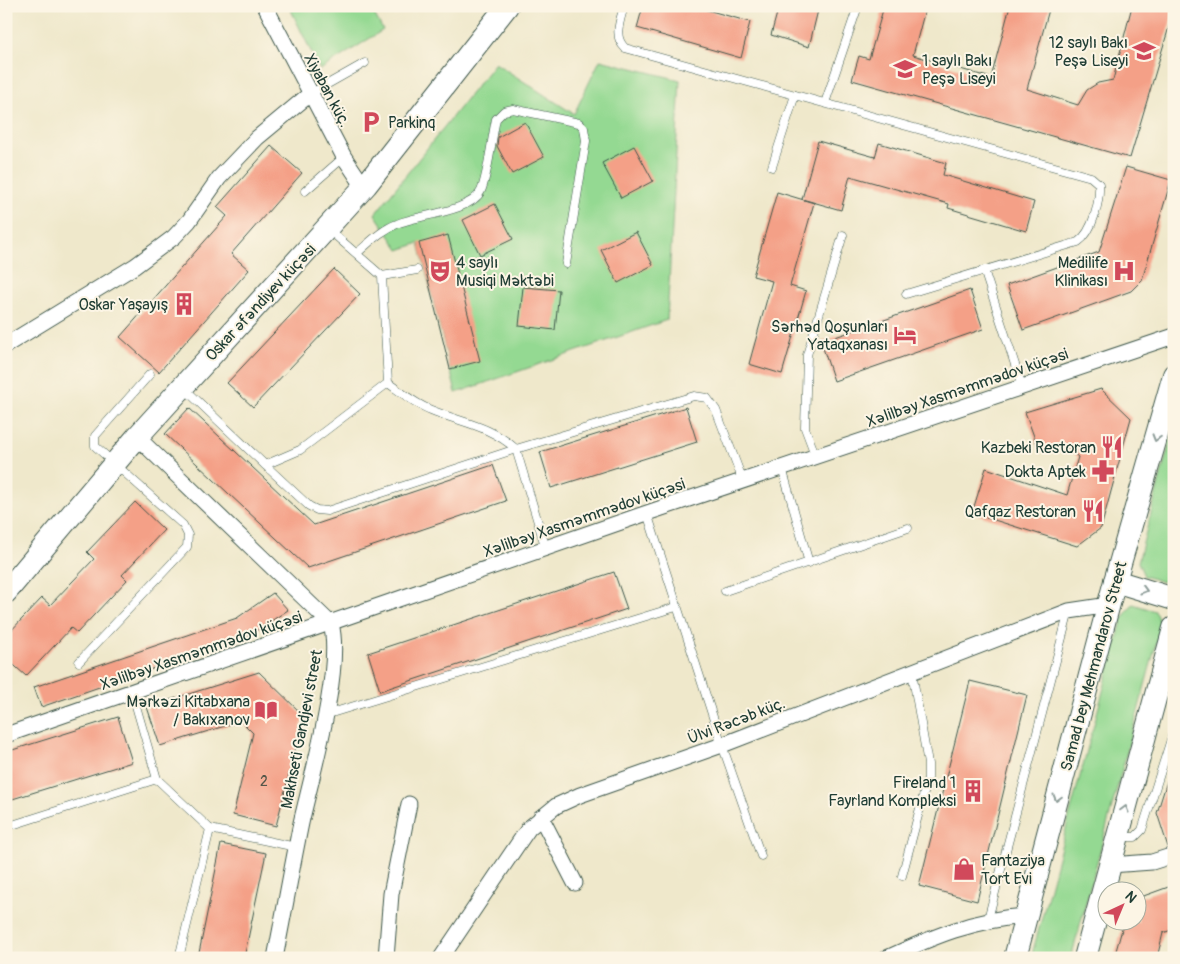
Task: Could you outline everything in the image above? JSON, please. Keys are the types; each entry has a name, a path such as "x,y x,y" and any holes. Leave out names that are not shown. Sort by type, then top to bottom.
{"main road":[{"name":"Oskar Əfəndiyev küçəsi","path":"6,592 137,437 366,186 507,6"},
{"name":"Samad bey Mehmandarov Street","path":"1015,958 1115,581 1174,375"},
{"path":"1115,581 1174,598"},
{"path":"1085,958 1174,628"}],"street":[{"name":"Xiyaban küç.","path":"265,6 344,157 358,178 366,186"},
{"path":"6,345 135,266 174,238 189,221 219,178 257,138 310,94"},
{"name":"Xəlilbəy Xasməmmədov küçəsi","path":"6,735 647,513 1174,336"},
{"path":"137,437 331,624"},
{"name":"Ülvi Rəcəb küç.","path":"441,958 520,841 541,817 556,806 580,795 722,745 1069,611 1109,605"},
{"name":"Makhseti Gandjevi street","path":"275,958 296,846 325,715 335,648 331,624"},
{"path":"386,958 391,894 409,804"},
{"path":"541,817 575,883"},
{"path":"1110,865 1152,862 1174,855"},
{"path":"887,958 936,936 988,919 1026,916"}],"lane":[{"path":"624,6 617,34 619,42 625,48 1091,177 1099,184 1099,193 1088,231 1084,238 1078,242 906,294"},
{"path":"824,103 858,6"},
{"path":"310,94 365,63"},
{"path":"772,167 795,95"},
{"path":"357,253 385,230 398,223 454,208 472,201 481,192 496,119 504,112 513,109 579,123 584,128 586,141 566,264"},
{"path":"306,190 344,157"},
{"path":"328,229 382,276 388,383"},
{"path":"816,457 805,428 807,355 844,235"},
{"path":"382,276 417,270"},
{"path":"984,270 1022,386"},
{"path":"78,662 187,547 188,535 183,525 95,446 95,436 150,374"},
{"path":"265,465 300,450 388,383"},
{"path":"388,383 430,410 487,428 503,437 516,448 546,549"},
{"path":"182,387 309,506 317,510 327,511 516,448 694,396 707,398 716,410 743,481"},
{"path":"782,468 809,563"},
{"path":"647,513 676,607 761,856"},
{"path":"725,591 908,528"},
{"path":"325,715 676,607"},
{"path":"988,919 1069,611"},
{"path":"902,876 928,778 928,764 912,672"},
{"path":"132,692 157,779 210,830 296,846"},
{"path":"1118,837 1135,837 1142,830 1174,730"},
{"path":"6,827 157,779"},
{"path":"179,958 210,830"}],"green space":[{"path":"289,6 370,6 383,30 320,70"},
{"path":"600,60 680,80 667,320 456,393 419,243 399,250 375,214 495,63 574,114"},
{"path":"1174,426 1174,571 1163,582 1144,576 1138,562"},
{"path":"1133,604 1155,611 1161,626 1071,958 1031,958 1123,617"}],"building":[{"path":"643,6 693,6 750,22 741,58 637,28"},
{"path":"779,6 819,6 809,47 771,35"},
{"path":"884,6 926,6 913,55 991,78 1010,6 1050,6 1027,89 1078,105 1087,90 1098,83 1113,80 1132,6 1174,6 1174,10 1130,158 852,80 859,56 869,59"},
{"path":"525,122 544,157 512,174 497,146 498,137"},
{"path":"818,141 875,157 879,143 946,163 943,175 1034,202 1026,231 948,208 949,204 850,176 841,210 802,199"},
{"name":"Oskar Yaşayış","path":"271,146 302,173 231,254 249,270 159,372 120,337 227,216 217,207"},
{"path":"634,146 653,181 621,198 602,163"},
{"path":"1126,167 1171,180 1142,280 1131,291 1023,330 1007,285 1099,252"},
{"path":"777,192 814,203 790,286 806,291 782,374 749,364 772,281 753,276"},
{"path":"495,204 513,239 480,255 463,220"},
{"path":"636,232 653,265 618,283 601,250"},
{"path":"448,235 480,361 450,369 419,243"},
{"path":"334,269 360,294 253,407 227,383"},
{"path":"523,287 559,290 555,330 519,326"},
{"path":"970,290 983,329 834,381 821,342"},
{"path":"1101,389 1131,418 1101,528 1077,546 972,513 986,468 1067,495 1078,457 1062,443 1039,450 1025,412"},
{"path":"686,407 697,442 551,488 540,452"},
{"path":"189,408 314,525 493,465 506,501 308,568 165,434"},
{"path":"135,502 164,530 122,575 127,580 77,633 71,628 26,676 6,658 6,636 42,598 50,605 94,559 87,552"},
{"path":"614,572 627,609 380,691 368,653"},
{"path":"273,593 288,610 248,636 41,707 34,687 237,618"},
{"path":"259,672 304,716 276,826 233,815 253,733 241,721 160,746 147,707"},
{"name":"Fireland 1 Fayrland Kompleksi","path":"970,681 1027,695 977,901 919,886"},
{"path":"118,717 132,762 6,801 6,752"},
{"path":"1170,772 1174,772 1174,846 1168,847 1157,813"},
{"path":"221,844 266,853 244,958 198,958"},
{"path":"1174,885 1174,929 1163,933 1157,958 1114,958 1121,932 1148,932 1148,894"}],"place":[{"name":"12 saylı Bakı Peşə Liseyi","path":"1144,51"},
{"name":"1 saylı Bakı Peşə Liseyi","path":"905,69"},
{"name":"Parkinq","path":"371,122"},
{"name":"4 saylı Musiqi Məktəbi","path":"440,271"},
{"name":"Medilife Klinikası","path":"1124,271"},
{"name":"Oskar Yaşayış","path":"184,304"},
{"name":"Sərhəd Qoşunları Yataqxanası","path":"905,335"},
{"name":"Kazbeki Restoran","path":"1112,447"},
{"name":"Dokta Aptek","path":"1103,471"},
{"name":"Qafqaz Restoran","path":"1093,511"},
{"name":"Mərkəzi Kitabxana / Bakıxanov","path":"266,710"},
{"name":"Fireland 1 Fayrland Kompleksi","path":"973,791"},
{"name":"Fantaziya Tort Evi","path":"964,869"}]}
